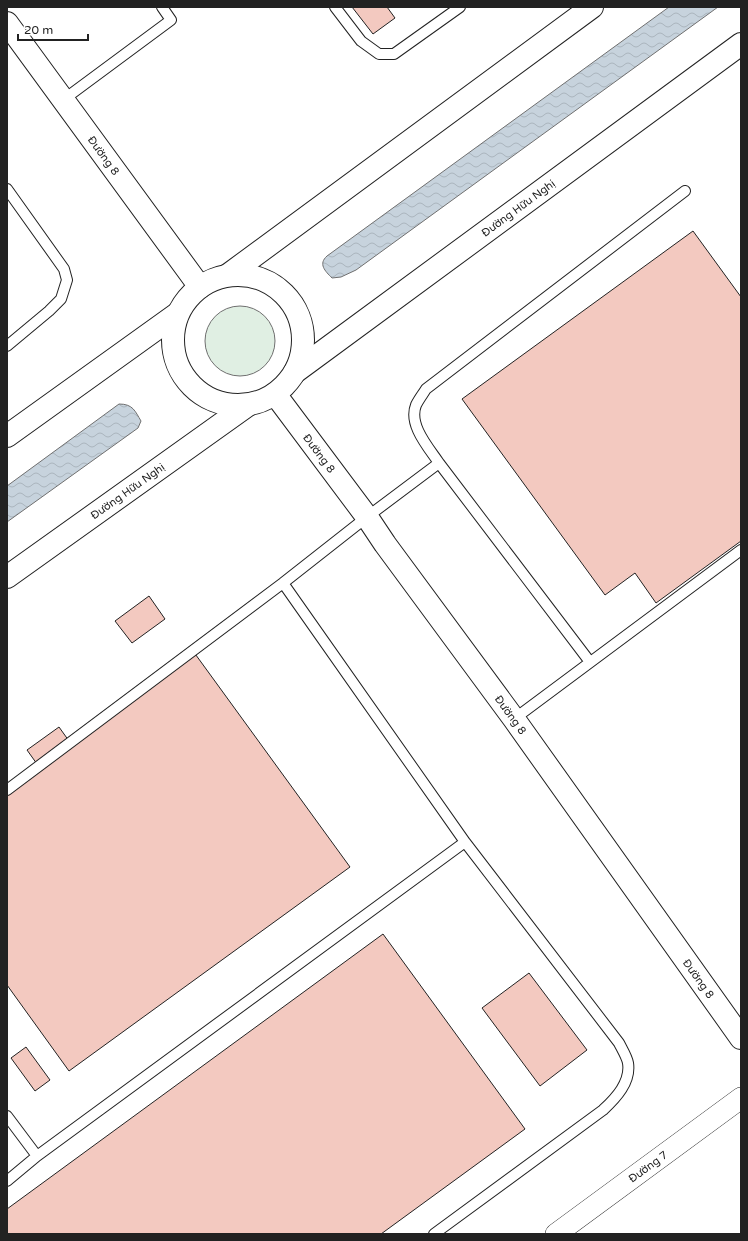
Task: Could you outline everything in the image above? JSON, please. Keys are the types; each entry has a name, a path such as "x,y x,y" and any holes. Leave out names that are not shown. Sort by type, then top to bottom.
{"main road":[{"path":"228,275 592,7"},
{"name":"Đường 8","path":"7,23 200,287"},
{"name":"Đường Hữu Nghị","path":"295,372 741,44"},
{"path":"242,274 257,277 282,291 292,302 299,315 303,329 301,358 295,372 286,384 275,394 262,401 248,405 234,406 220,404 196,391 186,381 178,369 174,356 172,342 173,328 178,314 186,300 200,287 215,279 228,275 242,274"},
{"path":"7,436 178,314"},
{"name":"Đường 8","path":"275,394 367,517 385,544 514,719 741,1038"},
{"name":"Đường Hữu Nghị","path":"7,577 248,405"}],"street":[{"name":"Đường 7","path":"556,1234 741,1098"}],"lane":[{"path":"63,100 171,20 162,7"},
{"path":"335,7 361,41 379,54 394,54 460,7"},
{"path":"7,190 64,269 67,280 60,299 7,346"},
{"path":"590,662 439,463 422,438 414,420 416,406 426,389 685,191"},
{"path":"7,790 284,583 367,517 439,463"},
{"path":"514,719 741,550"},
{"path":"284,583 465,842 619,1043 628,1063 628,1076 622,1089 604,1110 434,1234"},
{"path":"7,1181 37,1156 465,842"},
{"path":"7,1116 37,1156"}],"green space":[{"path":"240,306 253,309 265,316 272,328 275,341 272,354 265,366 253,373 240,376 227,373 215,366 208,354 205,341 208,328 215,316 227,309"}],"water":[{"path":"669,7 718,7 356,270 341,277 332,278 327,273 323,262 327,256"},
{"path":"119,404 128,405 135,411 141,421 138,428 7,522 7,486"}],"building":[{"path":"352,7 387,7 395,18 373,34"},
{"path":"693,231 741,297 741,541 656,603 635,573 605,595 462,399"},
{"path":"149,596 165,619 132,643 115,621"},
{"path":"193,651 350,867 69,1071 7,985 7,786 37,764 27,750 59,727 69,741"},
{"path":"383,934 525,1129 381,1234 7,1234 7,1209"},
{"path":"529,973 587,1050 540,1086 482,1008"},
{"path":"26,1047 50,1080 35,1091 11,1058"}]}
